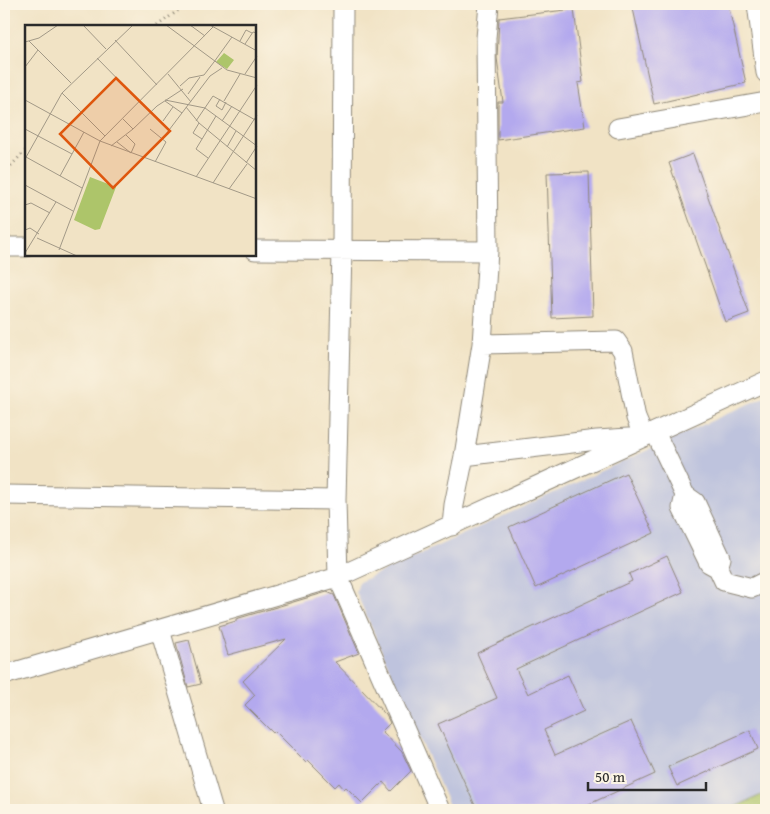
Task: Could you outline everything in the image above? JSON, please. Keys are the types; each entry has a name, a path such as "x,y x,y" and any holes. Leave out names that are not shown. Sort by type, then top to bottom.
{"street":[{"path":"343,4 342,251 336,500 338,577 440,810"},
{"path":"452,526 482,344 488,251 486,38 489,4"},
{"path":"757,4 766,73"},
{"path":"618,128 766,102"},
{"path":"4,247 25,247"},
{"path":"256,250 488,251"},
{"path":"482,344 616,341 623,351 636,418 649,435 685,495 682,508 709,563 718,568 724,581 752,588 766,581"},
{"path":"4,675 338,577 766,381"},
{"path":"464,456 649,435"},
{"path":"4,495 336,500"},
{"path":"160,630 213,810"}],"path":[{"path":"158,25 187,4"},
{"path":"4,173 25,151"}],"shaded area":[{"path":"766,396 766,810 451,810 356,592 359,582"}],"green space":[{"path":"766,793 766,810 728,810"}],"building":[{"path":"632,4 728,4 746,83 654,104"},
{"path":"574,9 583,82 578,83 585,127 498,140 498,102 503,102 497,58 499,18"},
{"path":"693,154 749,313 725,322 669,163"},
{"path":"589,172 593,316 552,318 547,173"},
{"path":"626,473 654,533 536,588 509,527"},
{"path":"667,556 683,592 516,669 528,694 568,675 584,711 544,730 555,755 631,721 655,774 576,810 477,810 438,724 497,698 477,653 632,581 629,574"},
{"path":"327,592 334,595 359,653 335,662 386,715 390,723 382,731 402,752 411,771 391,791 383,782 362,803 346,787 344,789 339,783 335,787 308,760 306,762 275,731 273,733 245,705 255,695 243,681 286,639 228,655 219,626 236,621 236,619"},
{"path":"189,640 201,684 188,687 176,643"},
{"path":"750,730 758,749 677,786 668,767"}]}
